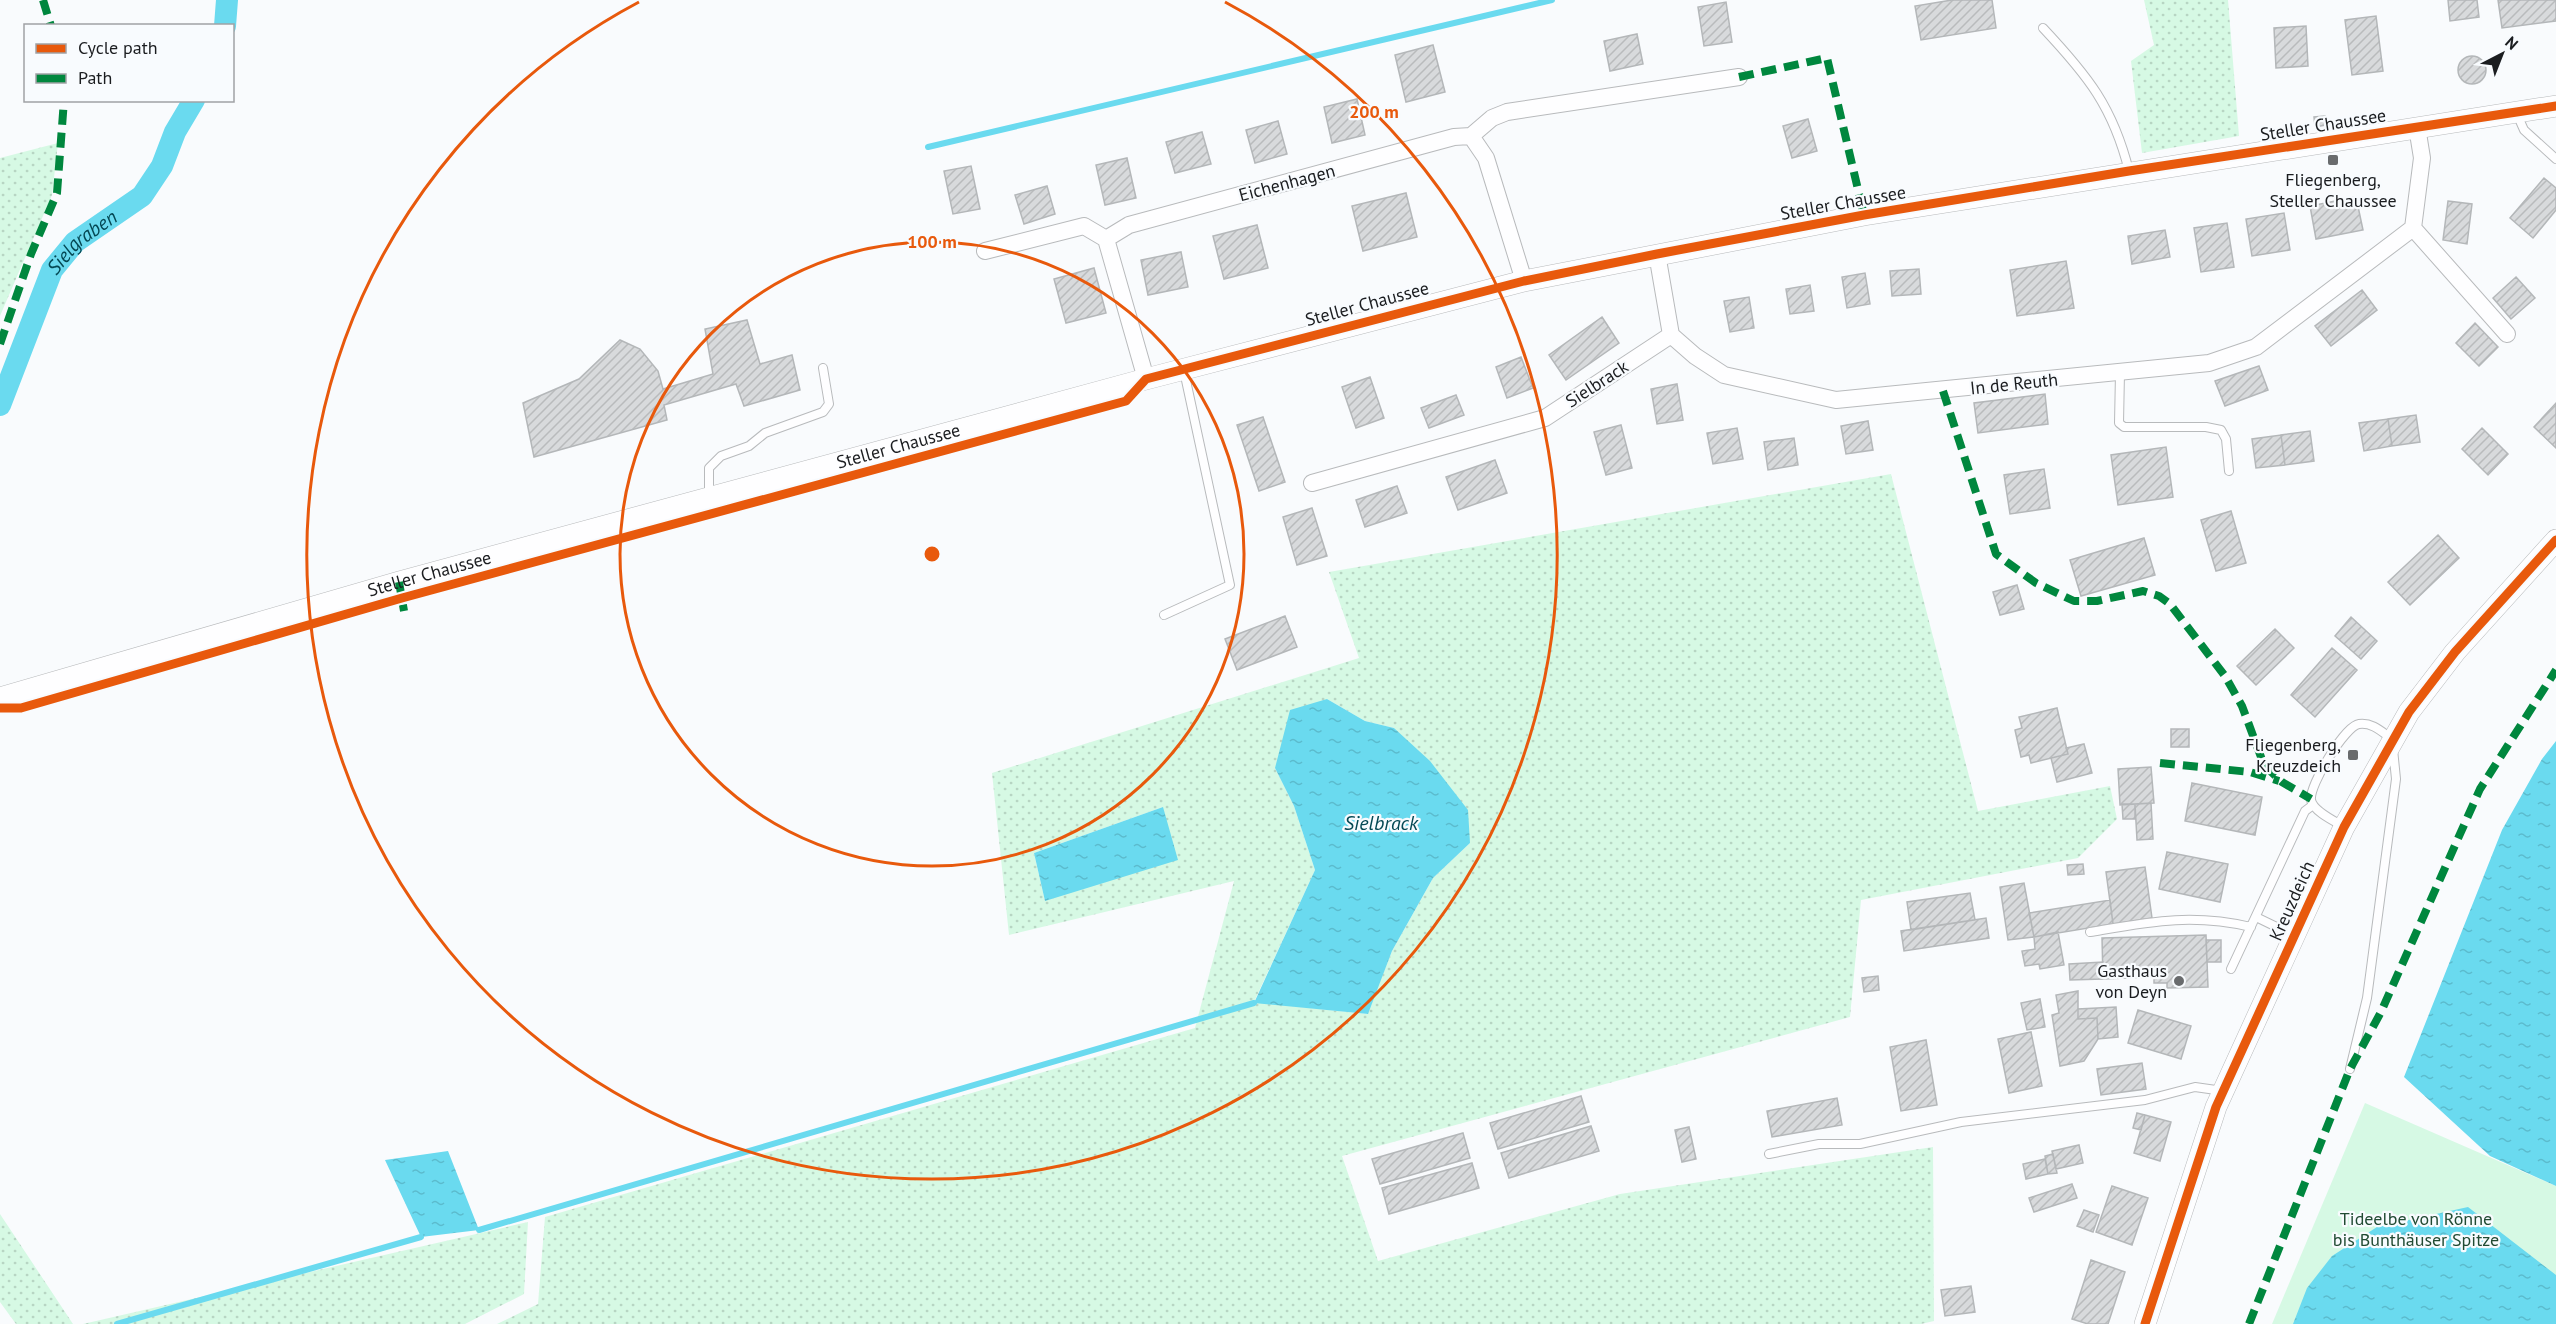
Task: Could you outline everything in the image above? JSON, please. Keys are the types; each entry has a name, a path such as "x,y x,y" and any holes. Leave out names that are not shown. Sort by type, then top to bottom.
{"street":[{"path":"1524,280 1486,158 1471,136 1492,118 1507,112 1739,77"},
{"name":"Steller Chaussee","path":"0,698 252,622 1146,379 1524,280 1864,215 2129,171 2556,106"},
{"path":"2417,127 2422,158 2412,228 2507,334"},
{"name":"Eichenhagen","path":"1106,239 1129,225 1454,137 1471,136"},
{"path":"985,251 1083,226 1106,239 1146,379"},
{"name":"In de Reuth","path":"1671,335 1695,356 1724,375 1836,400 2209,363 2256,347 2412,228"},
{"path":"1658,254 1671,335"},
{"name":"Sielbrack","path":"1312,483 1545,418 1671,335"},
{"name":"Kreuzdeich","path":"2145,1324 2223,1091 2344,827 2409,712 2455,652 2556,540"}],"lane":[{"path":"2043,28 2103,99 2121,138 2129,171"},
{"path":"2516,112 2524,130 2556,159"},
{"path":"709,498 709,468 721,456 749,446 765,433 823,412 829,404 822,368"},
{"path":"1164,615 1230,585 1184,370"},
{"path":"2120,373 2119,423 2124,427 2206,427 2221,430 2226,439 2229,471"},
{"path":"2344,827 2313,805 2311,799 2313,787 2327,760 2352,726 2361,724 2374,726 2392,739 2396,779 2367,998 2350,1069"},
{"path":"2230,969 2305,812 2313,805"},
{"path":"2256,916 2294,935"},
{"path":"2090,932 2171,919 2218,920 2251,927"},
{"path":"1769,1154 1819,1144 1860,1144 1982,1119 2145,1100 2195,1087 2223,1091"}],"green space":[{"path":"2144,0 2228,0 2239,136 2142,153 2131,61 2154,45"},
{"path":"58,143 52,195 0,316 0,158"},
{"path":"1891,474 1978,811 2110,786 2117,819 2078,858 1861,900 1850,1017 1342,1156 1378,1261 1620,1194 1933,1147 1934,1321 1921,1324 497,1324 538,1304 545,1217 1195,1028 1234,881 1009,935 992,773 1359,658 1329,572","holes":["1327,699 1365,721 1394,728 1470,843 1433,878 1392,951 1367,1014 1254,1002 1315,870 1294,806 1275,768","1163,807 1045,901 1034,853"]},
{"name":"Tideelbe von Rönne bis Bunthäuser Spitze","path":"2365,1103 2556,1186 2556,1324 2272,1324"},
{"path":"0,1214 73,1324 16,1324 0,1302"},
{"path":"528,1222 524,1294 465,1324 83,1324"}],"water":[{"name":"Sielbrack","path":"1327,699 1365,721 1394,728 1430,761 1468,810 1470,843 1433,878 1392,951 1368,1014 1254,1003 1315,870 1294,806 1275,768 1290,710"},
{"path":"2556,741 2556,1186 2490,1156 2404,1077 2502,830 2542,759"},
{"path":"1163,807 1178,860 1045,901 1034,853"},
{"path":"448,1151 479,1230 421,1237 385,1160"},
{"path":"2468,1207 2556,1275 2556,1324 2293,1324 2307,1288 2332,1256 2377,1227"}],"building":[{"path":"1952,0 1992,0 1996,28 1921,40 1915,6"},
{"path":"2448,0 2477,0 2479,17 2450,21"},
{"path":"2498,0 2556,0 2556,21 2502,28"},
{"path":"1726,2 1732,42 1704,46 1698,7"},
{"path":"2376,16 2383,71 2352,75 2345,20"},
{"path":"2306,26 2308,66 2276,68 2274,28"},
{"path":"1637,34 1643,64 1610,71 1604,41"},
{"path":"1433,45 1445,92 1406,102 1395,55"},
{"path":"2472,56 2482,60 2486,70 2482,80 2472,84 2462,80 2458,70 2462,60"},
{"path":"1357,99 1365,135 1332,143 1324,107"},
{"path":"2325,116 2326,125 2315,127 2314,117"},
{"path":"1808,119 1817,151 1792,158 1783,126"},
{"path":"1278,121 1287,154 1255,163 1246,130"},
{"path":"1202,132 1211,164 1175,173 1166,142"},
{"path":"1127,158 1136,198 1105,205 1096,165"},
{"path":"971,166 980,209 953,214 944,171"},
{"path":"2544,178 2556,188 2556,210 2533,238 2510,218"},
{"path":"1047,186 1055,214 1024,224 1015,195"},
{"path":"1406,193 1417,237 1363,251 1352,206"},
{"path":"2356,197 2363,230 2316,239 2310,206"},
{"path":"2448,201 2472,204 2467,244 2443,240"},
{"path":"2284,213 2290,250 2252,256 2246,219"},
{"path":"2227,223 2234,267 2201,272 2194,228"},
{"path":"1257,225 1268,268 1224,279 1213,236"},
{"path":"2165,230 2170,257 2132,264 2128,236"},
{"path":"1181,252 1188,287 1148,295 1141,260"},
{"path":"2066,261 2074,308 2017,316 2010,270"},
{"path":"1094,268 1106,313 1066,323 1054,279"},
{"path":"1919,269 1921,294 1892,296 1890,271"},
{"path":"1865,273 1870,304 1847,308 1842,277"},
{"path":"2516,277 2535,298 2511,319 2493,298"},
{"path":"1810,285 1814,311 1790,314 1786,289"},
{"path":"2362,290 2377,310 2331,346 2315,326"},
{"path":"1749,297 1754,328 1730,332 1724,301"},
{"path":"1602,317 1619,343 1566,380 1549,355"},
{"path":"747,320 760,364 792,355 800,390 744,406 736,384 664,405 667,420 534,457 523,403 579,379 620,340 640,349 658,371 663,389 713,374 705,329"},
{"path":"2475,323 2498,347 2479,366 2456,343"},
{"path":"1521,357 1533,388 1507,398 1496,367"},
{"path":"2259,366 2268,390 2225,406 2215,381"},
{"path":"1370,377 1384,418 1356,428 1342,387"},
{"path":"1677,384 1683,420 1657,424 1651,389"},
{"path":"2045,394 2048,424 1978,433 1974,403"},
{"path":"1456,395 1464,415 1429,428 1421,408"},
{"path":"2556,403 2556,448 2534,427"},
{"path":"2416,415 2420,442 2392,446 2388,419"},
{"path":"1263,417 1285,482 1259,491 1237,425"},
{"path":"2388,419 2392,446 2364,451 2359,423"},
{"path":"1868,421 1873,450 1846,454 1841,426"},
{"path":"1621,425 1632,468 1606,475 1594,432"},
{"path":"1737,428 1743,459 1713,464 1707,433"},
{"path":"2482,428 2508,454 2488,475 2462,449"},
{"path":"2310,431 2314,461 2285,465 2281,435"},
{"path":"2281,435 2285,465 2256,468 2252,439"},
{"path":"1794,438 1798,465 1768,470 1764,442"},
{"path":"2166,447 2173,497 2118,505 2111,455"},
{"path":"1495,460 1507,493 1458,510 1446,477"},
{"path":"2044,469 2050,508 2010,514 2004,475"},
{"path":"1397,486 1407,513 1365,527 1356,500"},
{"path":"1312,508 1327,556 1297,565 1283,517"},
{"path":"2231,511 2246,563 2216,571 2201,520"},
{"path":"2438,535 2459,558 2410,605 2388,582"},
{"path":"2144,538 2155,575 2081,596 2070,560"},
{"path":"2017,585 2024,609 2000,615 1993,592"},
{"path":"1285,616 1297,647 1237,670 1225,639"},
{"path":"2351,617 2377,641 2361,659 2335,636"},
{"path":"2275,629 2294,648 2256,685 2237,666"},
{"path":"2332,648 2357,670 2315,717 2291,695"},
{"path":"2057,708 2068,754 2031,763 2029,755 2021,757 2015,730 2022,728 2019,717"},
{"path":"2171,729 2189,729 2189,747 2171,747"},
{"path":"2084,744 2092,773 2057,782 2051,758 2068,754 2066,748"},
{"path":"2151,767 2154,803 2120,805 2118,769"},
{"path":"2192,783 2262,797 2255,835 2185,821"},
{"path":"2151,803 2153,839 2137,840 2135,804"},
{"path":"2122,804 2135,804 2135,819 2123,819"},
{"path":"2167,852 2228,864 2220,902 2159,889"},
{"path":"2083,864 2084,874 2068,875 2067,865"},
{"path":"2145,867 2152,918 2113,924 2106,872"},
{"path":"2024,883 2034,937 2008,940 2000,887"},
{"path":"1970,893 1975,920 1911,930 1907,902"},
{"path":"2110,900 2113,924 2034,937 2029,913"},
{"path":"1986,918 1989,938 1904,951 1901,931"},
{"path":"2058,932 2064,965 2040,969 2039,964 2025,966 2022,951 2035,949 2034,937"},
{"path":"2206,935 2208,987 2167,988 2167,983 2154,983 2154,977 2103,979 2102,938"},
{"path":"2206,940 2221,940 2221,962 2207,962"},
{"path":"2103,962 2103,979 2070,980 2069,964"},
{"path":"1878,976 1879,990 1864,992 1862,978"},
{"path":"2078,991 2078,1019 2097,1018 2098,1039 2084,1061 2060,1066 2052,1015 2059,1013 2056,995"},
{"path":"2040,999 2045,1027 2027,1030 2021,1003"},
{"path":"2116,1007 2118,1037 2098,1039 2097,1018 2078,1019 2078,1009"},
{"path":"2138,1010 2191,1026 2181,1059 2128,1043"},
{"path":"2031,1032 2042,1086 2009,1093 1998,1039"},
{"path":"1926,1040 1937,1105 1901,1111 1890,1047"},
{"path":"2142,1063 2146,1089 2101,1095 2097,1069"},
{"path":"1581,1096 1589,1122 1498,1149 1490,1123"},
{"path":"1837,1098 1842,1125 1772,1137 1767,1111"},
{"path":"2137,1113 2145,1115 2141,1130 2133,1128"},
{"path":"2145,1115 2171,1122 2160,1161 2134,1153"},
{"path":"1591,1126 1599,1151 1509,1178 1501,1153"},
{"path":"1689,1127 1696,1159 1682,1162 1675,1130"},
{"path":"1463,1133 1470,1158 1380,1184 1372,1159"},
{"path":"2079,1145 2083,1163 2056,1169 2052,1151"},
{"path":"2053,1154 2057,1173 2048,1174 2045,1156"},
{"path":"2045,1159 2048,1174 2026,1179 2023,1164"},
{"path":"1472,1163 1479,1188 1389,1214 1382,1188"},
{"path":"2072,1184 2077,1198 2034,1212 2029,1198"},
{"path":"2112,1186 2148,1198 2132,1245 2096,1232"},
{"path":"2084,1210 2099,1215 2093,1232 2077,1226"},
{"path":"2091,1260 2125,1272 2108,1324 2088,1324 2072,1319"},
{"path":"1971,1286 1975,1312 1945,1316 1941,1290"}],"waterway":[{"name":"Sielgraben","path":"225,24 227,0"},
{"path":"928,147 1552,0"},
{"name":"Sielgraben","path":"0,405 52,270 75,242 142,196 162,166 175,132 193,102"},
{"path":"479,1230 1254,1003"},
{"path":"117,1324 421,1237"}],"marked path":[{"path":"43,0 50,24"},
{"path":"1739,77 1827,58 1864,215"},
{"path":"0,344 31,254 57,193 64,102"},
{"path":"1943,391 1996,554 2036,583 2074,601 2097,601 2143,591 2159,596 2170,604 2225,676 2242,706 2264,765 2282,782 2311,799"},
{"path":"399,582 404,611"},
{"path":"2249,1324 2350,1069 2381,1012 2480,789 2556,670"},
{"path":"2160,763 2250,772 2279,781"}],"cycle path":[{"path":"0,708 21,708 402,598 1126,401 1146,379 1524,281 1864,215 2129,171 2556,106"},
{"path":"2145,1324 2216,1107 2344,827 2409,712 2455,652 2556,540"}],"place":[{"name":"Fliegenberg, Steller Chaussee","path":"2333,160"},
{"name":"Fliegenberg, Kreuzdeich","path":"2353,755"},
{"name":"Gasthaus von Deyn","path":"2179,981"}]}
